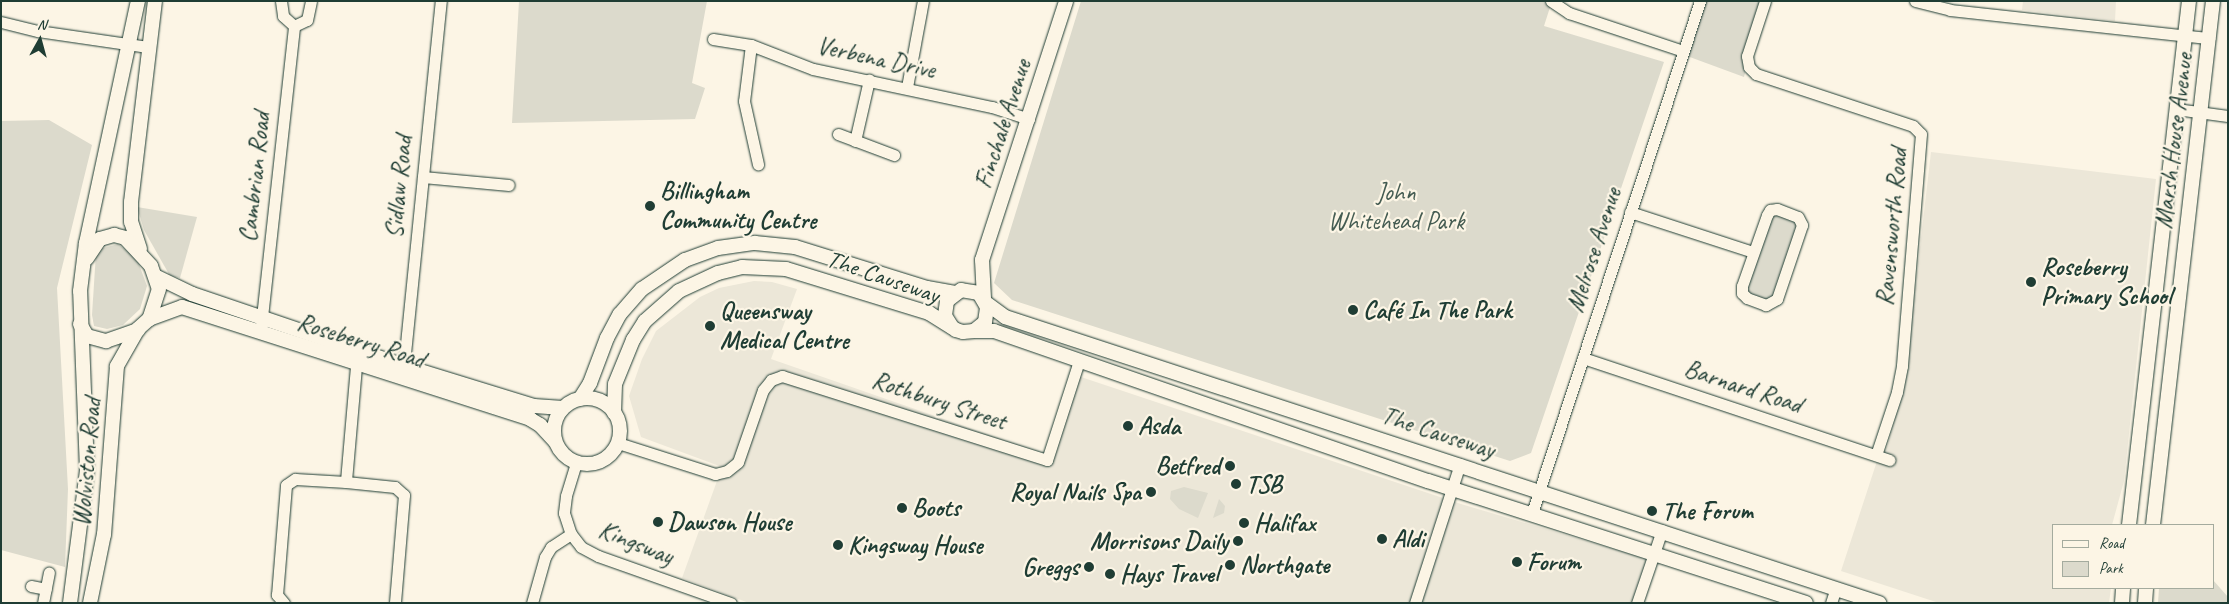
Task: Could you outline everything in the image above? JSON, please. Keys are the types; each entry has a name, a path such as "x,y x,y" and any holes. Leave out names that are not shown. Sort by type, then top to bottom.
{"street":[{"name":"Wolviston Road","path":"70,603 87,470 80,324 83,266 138,1"},
{"name":"Wolviston Road","path":"141,252 131,214 148,47 155,1"},
{"path":"281,1 283,16 294,26 307,20 311,1"},
{"name":"Sidlaw Road","path":"404,371 441,1"},
{"path":"907,87 923,1"},
{"name":"Finchale Avenue","path":"985,301 980,280 982,260 1066,1"},
{"path":"1551,1 1569,13 1684,51"},
{"name":"Melrose Avenue","path":"1532,513 1700,1"},
{"name":"Ravensworth Road","path":"1764,1 1747,56 1749,67 1756,74 1913,126 1921,134 1902,366 1897,392 1876,455"},
{"path":"1914,1 2209,38"},
{"name":"Marsh House Avenue","path":"2129,524 2189,1"},
{"name":"Marsh House Avenue","path":"2153,524 2213,1"},
{"path":"1,22 38,31 148,47"},
{"name":"Cambrian Road","path":"261,333 294,26"},
{"name":"Verbena Drive","path":"713,40 751,45 813,69 907,87 992,107 1029,119"},
{"path":"751,45 744,100 758,164"},
{"path":"855,141 869,80"},
{"path":"2176,109 2228,116"},
{"path":"838,134 894,155"},
{"path":"423,177 509,185"},
{"path":"1777,209 1802,221 1777,299 1772,304 1747,298 1742,293 1754,252 1770,210 1777,209"},
{"path":"1630,212 1754,252"},
{"name":"Wolviston Road","path":"80,324 88,336 106,341 122,338 138,329 149,319 159,288 156,276 141,252 125,238 106,236 95,243 83,266"},
{"name":"The Causeway","path":"580,399 590,383 607,338 620,314 642,289 685,260 718,248 755,243 795,247 927,288 957,292 972,290 1005,317 1539,489 1878,603"},
{"name":"Finchale Avenue","path":"957,292 982,260"},
{"name":"The Causeway","path":"614,414 615,384 633,340 645,322 678,291 718,273 742,267 786,269 930,313 963,332 994,331 1452,488 1806,603"},
{"name":"Roseberry Road","path":"156,276 192,294 359,348 404,371 530,419 540,425 554,440"},
{"name":"The Causeway","path":"952,327 945,309 957,292"},
{"path":"974,331 985,322 985,301"},
{"name":"Roseberry Road","path":"149,319 182,307 355,364 404,371 534,406 563,408"},
{"name":"Wolviston Road","path":"90,603 106,515 117,366 138,329"},
{"path":"346,482 355,364 359,348"},
{"name":"Barnard Road","path":"1583,358 1890,460"},
{"name":"Rothbury Street","path":"618,442 715,474 738,462 763,390 771,380 782,376 1047,460 1079,361"},
{"path":"580,399 600,401 614,414 620,428 618,442 605,458 596,463 576,463 561,452 554,440 554,427 563,408 580,399"},
{"name":"Kingsway","path":"576,463 566,496 564,513 571,534 581,546 598,556 731,603"},
{"path":"1415,603 1460,464"},
{"path":"284,603 277,595 286,485 294,479 395,487 404,495 395,603"},
{"path":"1637,603 1662,530"},
{"path":"532,603 548,552 571,534"},
{"path":"43,603 49,573"},
{"path":"31,586 46,589"},
{"path":"1831,603 1836,588"},
{"path":"2122,603 2123,589"},
{"path":"2145,603 2146,589"}],"shaded area":[{"path":"2023,1 2116,1 2115,21 2022,10"},
{"name":"Roseberry Primary School","path":"1931,152 2156,179 2124,481 2112,524 2052,524 2052,589 2111,589 2109,603 1939,603 1841,571 1877,461 1887,447 1904,385"},
{"path":"754,281 772,282 797,289 771,359 1045,454 1078,376 1461,504 1654,561 1640,603 749,603 682,578 722,467 641,437 629,396 642,359 656,331 700,297 719,288"}],"green space":[{"path":"519,1 707,1 692,83 705,88 695,119 512,123"},
{"name":"John Whitehead Park","path":"1081,1 1552,1 1544,26 1664,62 1531,453 1510,461 1012,300 994,283"},
{"path":"1704,1 1763,1 1744,77 1687,56"},
{"path":"49,120 92,145 57,288 68,489 65,567 1,550 1,121"},
{"path":"137,207 197,217 180,278 170,276 144,230"},
{"path":"1770,210 1802,221 1772,304 1742,290"},
{"path":"118,244 137,259 147,286 140,309 123,325 107,329 94,326 92,315 96,253 103,248"},
{"path":"1184,487 1208,493 1198,518 1179,509 1170,499 1171,491"},
{"path":"1219,499 1225,506 1224,513 1213,518"},
{"path":"2214,581 2228,597 2228,603 2158,603 2159,589 2214,589"}],"place":[{"name":"Billingham Community Centre","path":"650,206"},
{"name":"Roseberry Primary School","path":"2031,282"},
{"name":"Café In The Park","path":"1353,310"},
{"name":"Queensway Medical Centre","path":"710,326"},
{"name":"Asda","path":"1128,426"},
{"name":"Betfred","path":"1230,466"},
{"name":"TSB","path":"1236,484"},
{"name":"Royal Nails Spa","path":"1151,492"},
{"name":"Boots","path":"902,508"},
{"name":"The Forum","path":"1652,511"},
{"name":"Dawson House","path":"658,522"},
{"name":"Halifax","path":"1244,523"},
{"name":"Aldi","path":"1382,539"},
{"name":"Morrisons Daily","path":"1238,541"},
{"name":"Kingsway House","path":"838,545"},
{"name":"Forum","path":"1517,562"},
{"name":"Northgate","path":"1230,565"},
{"name":"Greggs","path":"1089,567"},
{"name":"Hays Travel","path":"1110,574"}]}
